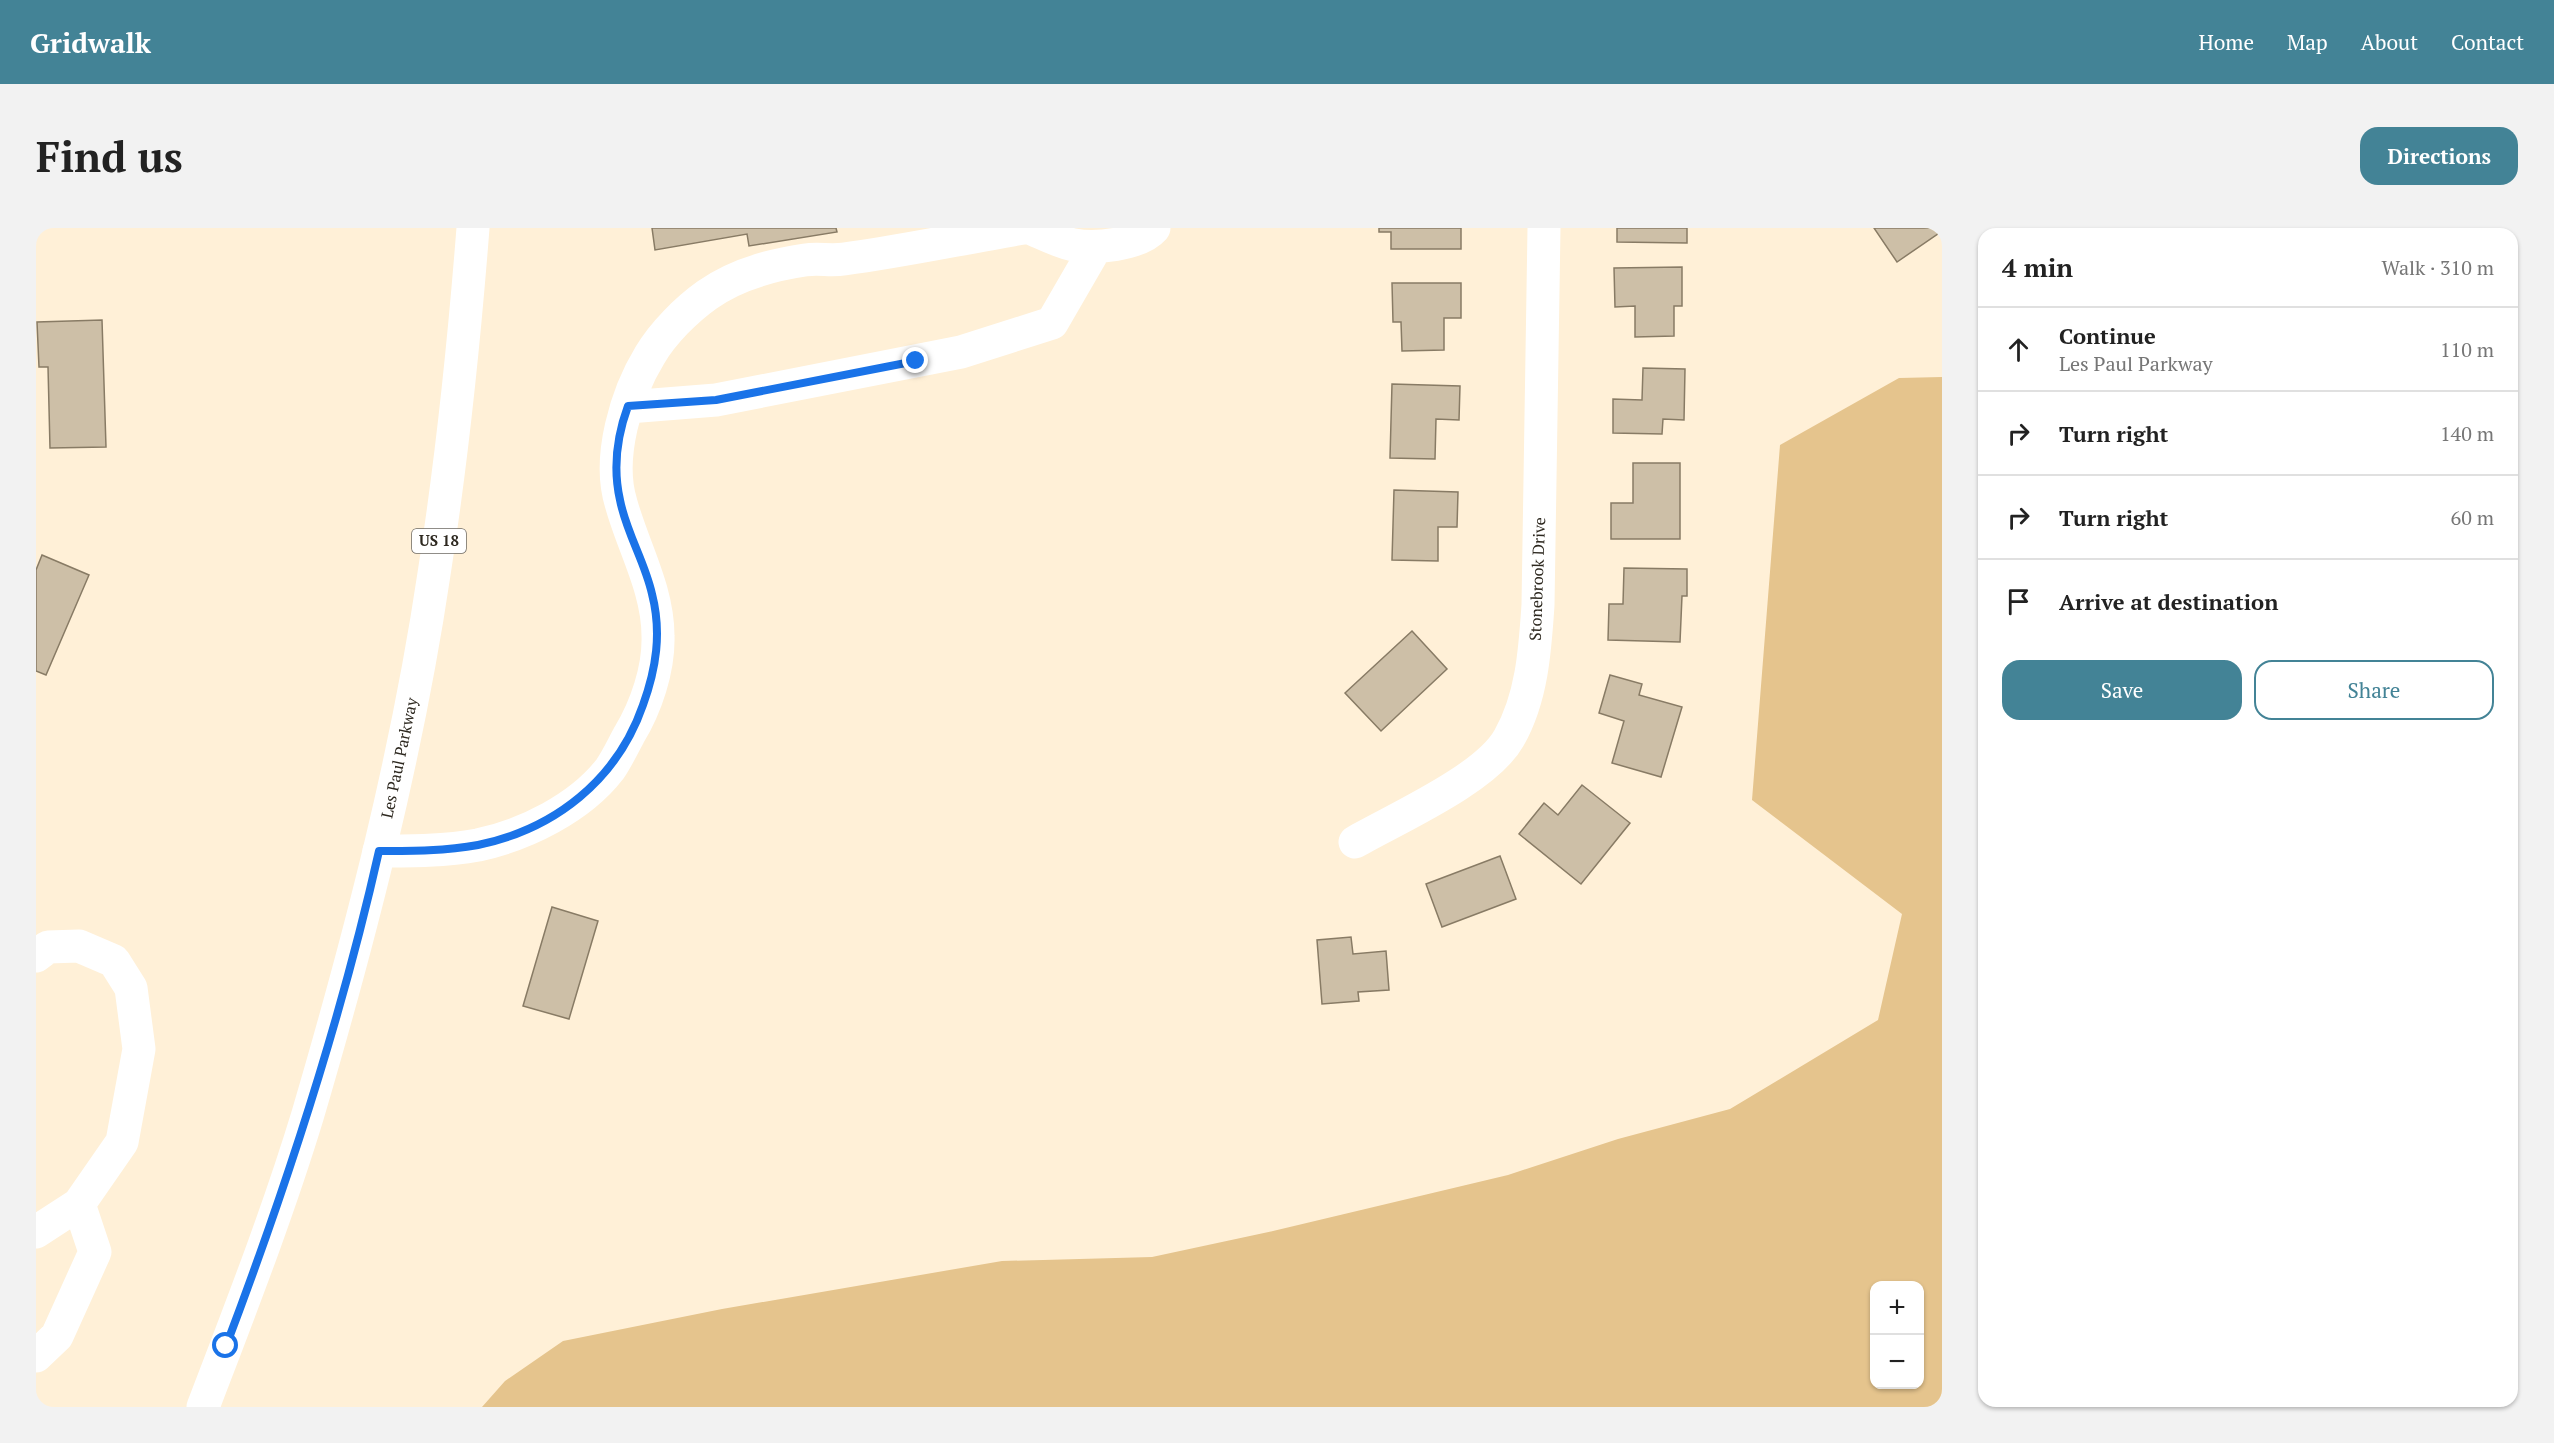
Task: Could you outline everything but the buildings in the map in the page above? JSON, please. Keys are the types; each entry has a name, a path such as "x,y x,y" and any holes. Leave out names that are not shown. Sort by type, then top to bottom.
{"street":[{"name":"Les Paul Parkway","path":"203,1407 283,1193 308,1115 379,851 417,671 434,574 464,348 473,228"},
{"path":"379,851 428,851 479,844 526,830 573,804 609,770 638,721 652,679 658,636 652,594 620,501 617,457 622,424 650,353 678,321 707,295 737,278 771,267 807,260 841,260 1024,228"},
{"path":"1030,228 1073,245 1096,247 1128,241 1154,228"},
{"name":"Stonebrook Drive","path":"1355,842 1468,778 1494,758 1509,738 1526,698 1534,657 1538,605 1544,228"},
{"path":"628,406 716,400 786,387 961,352 1052,323 1096,247"},
{"path":"36,956 48,947 79,946 114,961 131,988 139,1049 122,1142 79,1204 36,1232"},
{"path":"36,1356 57,1336 95,1251 79,1204"}],"shaded area":[{"path":"1942,377 1942,1407 482,1407 505,1381 563,1341 722,1309 1002,1261 1152,1257 1273,1231 1508,1175 1618,1139 1730,1109 1878,1020 1902,914 1752,800 1780,445 1899,378"}],"route":[{"path":"226,1346 283,1193 308,1115 379,851 428,851 479,844 526,830 573,804 609,770 638,721 652,679 658,636 652,594 620,501 617,457 622,424 628,406 716,400 916,361"}]}
